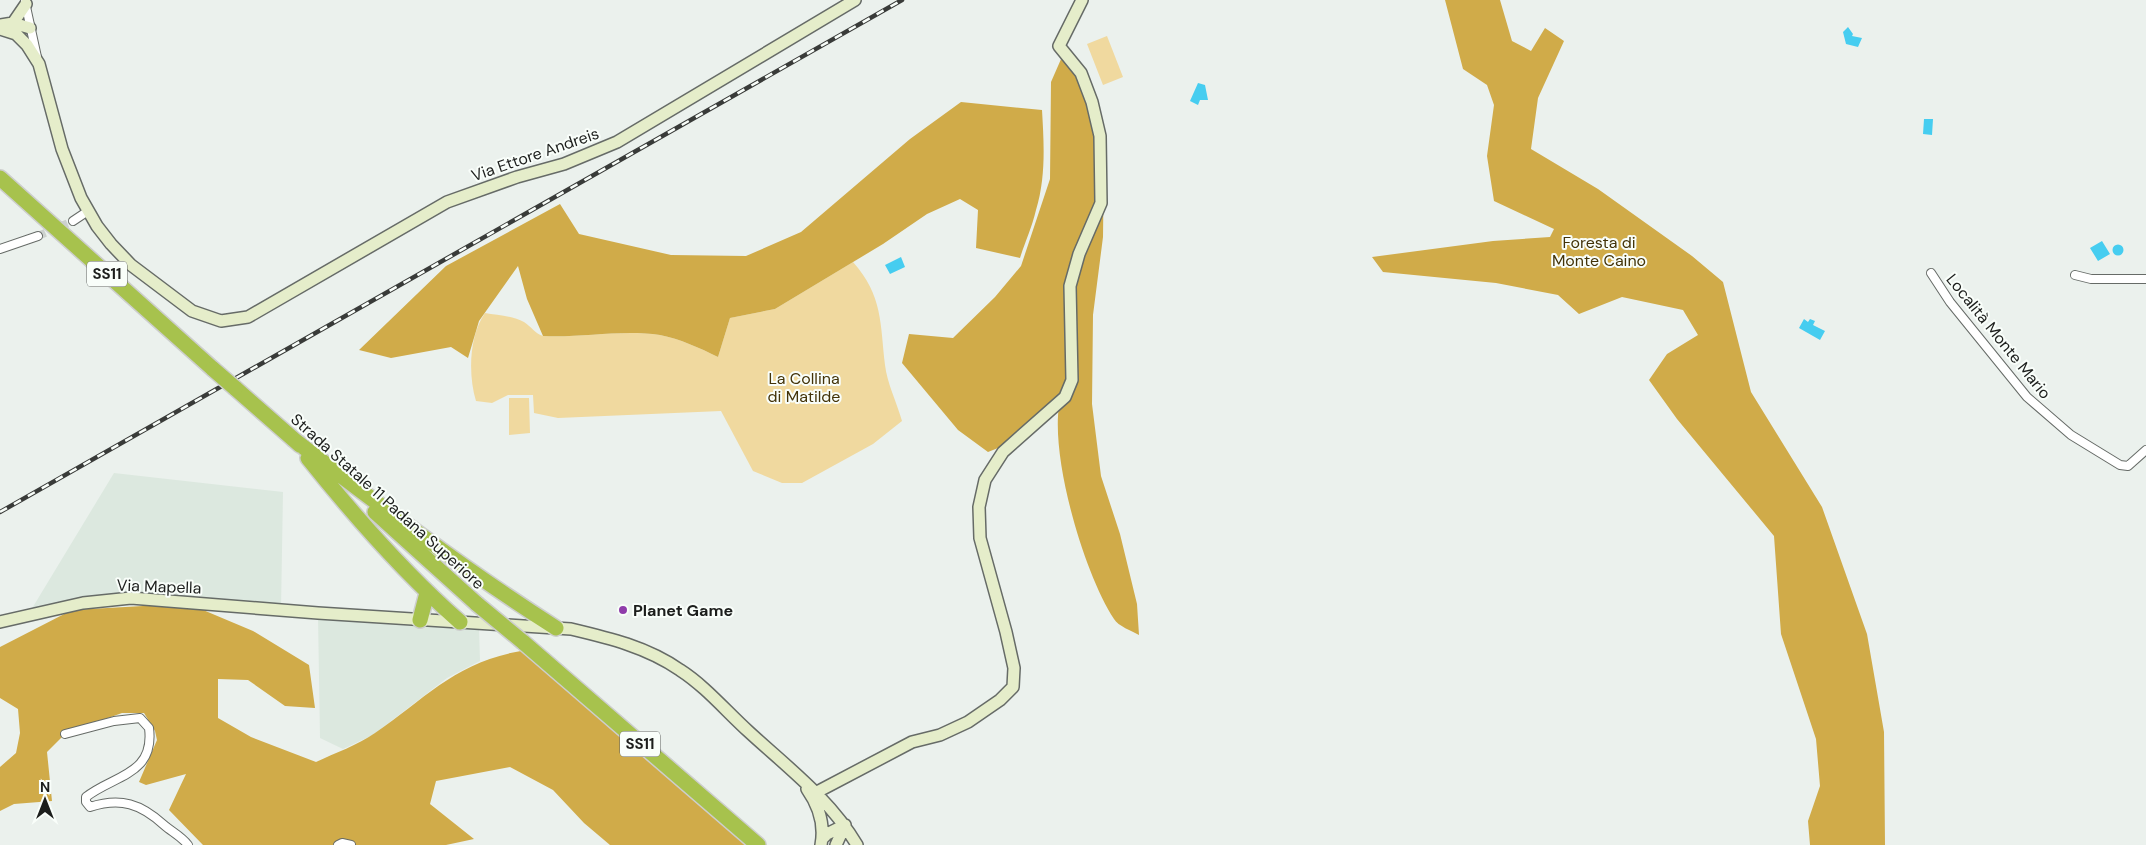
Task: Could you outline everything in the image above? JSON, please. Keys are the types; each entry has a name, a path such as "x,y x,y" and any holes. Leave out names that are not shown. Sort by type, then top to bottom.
{"highway":[{"name":"Strada Statale 11 Padana Superiore","path":"0,178 477,604 758,845"},
{"path":"293,439 360,523 427,593 460,622"},
{"path":"293,439 431,542 556,628"},
{"path":"420,620 427,593"}],"street":[{"name":"Via Ettore Andreis","path":"88,211 96,226 131,265 192,311 221,321 248,317 447,202 485,188 571,162 617,142 855,0"},
{"path":"817,792 912,742 940,735 968,722 1000,700 1013,687 1014,668 980,538 979,507 984,480 1003,452 1065,397 1072,380 1070,286 1080,254 1101,202 1100,136 1092,102 1081,73 1059,46 1082,0"},
{"path":"25,2 62,150 88,211 73,221"},
{"path":"14,28 25,2"},
{"path":"0,27 30,28"},
{"path":"14,28 28,45 39,64"},
{"path":"0,249 38,236"},
{"name":"Località Monte Mario","path":"1931,273 1950,302 2028,397 2071,436 2120,465 2128,466 2146,450"},
{"path":"2075,275 2090,280 2146,279"},
{"name":"Via Mapella","path":"0,622 83,603 132,598 318,613 556,628 611,638 636,647 681,670 801,779"},
{"path":"65,734 114,721 140,718 149,728 149,751 139,765 121,778 95,790 86,797 86,802 90,806 119,802 139,807 156,816 188,845"},
{"path":"801,779 817,792 845,825 857,845"},
{"path":"801,779 820,812 821,842"},
{"path":"821,842 827,834 845,825"},
{"path":"836,845 845,825"},
{"path":"338,845 342,843 351,845"}],"shaded area":[{"path":"114,473 283,492 281,610 131,598 28,615"},
{"path":"318,616 479,628 480,661 447,678 373,735 343,749 320,738"}],"green space":[{"name":"Foresta di Monte Caino","path":"1445,0 1500,0 1512,41 1531,51 1545,28 1564,41 1538,98 1531,149 1598,189 1692,256 1723,282 1751,392 1822,507 1867,634 1884,732 1885,845 1810,845 1808,821 1820,786 1816,739 1781,634 1774,536 1677,419 1649,380 1667,354 1698,335 1683,310 1622,297 1579,314 1558,295 1496,283 1383,272 1372,257 1493,241 1550,237 1554,229 1494,201 1487,156 1494,105 1487,85 1463,69"},
{"path":"1107,36 1123,77 1103,85 1087,44"},
{"path":"1065,50 1071,54 1104,150 1103,237 1093,315 1092,404 1101,476 1120,534 1137,604 1139,635 1122,626 1114,619 1103,599 1081,546 1072,516 1060,456 1059,406 1028,436 988,452 958,430 902,363 909,334 953,338 995,297 1021,266 1050,179 1051,82"},
{"path":"961,102 1042,110 1043,173 1039,198 1020,258 976,248 978,210 960,199 927,214 883,244 775,309 730,318 718,357 675,339 646,333 543,336 527,299 518,266 479,321 468,358 451,347 391,358 359,350 446,266 560,204 579,234 671,255 746,256 801,232 910,139"},
{"name":"La Collina di Matilde","path":"853,262 863,274 875,298 881,323 886,372 902,421 873,444 802,483 782,483 753,471 721,411 558,418 534,413 533,395 508,395 492,403 476,401 473,391 471,356 476,333 485,313 520,320 543,336 646,333 690,344 718,357 730,318 775,309"},
{"path":"509,398 529,398 530,433 509,435"},
{"path":"196,603 196,607 253,631 309,665 315,708 285,706 248,680 218,679 218,718 251,737 316,762 368,737 460,672 498,656 521,651 647,753 749,845 610,845 584,823 553,790 510,767 436,781 430,804 474,839 446,845 203,845 169,810 186,774 146,785 139,782 157,740 155,731 144,713 122,713 66,733 47,752 52,801 14,804 0,811 0,767 16,753 20,733 18,709 0,698 0,647 72,610"}],"water":[{"path":"1848,27 1853,34 1852,36 1862,38 1858,47 1846,44 1843,32"},
{"path":"1198,83 1205,85 1208,100 1200,100 1198,105 1190,101"},
{"path":"1924,119 1933,119 1932,135 1923,134"},
{"path":"2102,241 2110,254 2098,261 2090,248"},
{"path":"2118,244 2124,250 2118,256 2112,250"},
{"path":"901,257 905,267 890,274 885,265"},
{"path":"1804,319 1808,322 1810,319 1815,321 1813,325 1825,331 1820,340 1799,328"}],"tunnel":[{"path":"38,236 73,221"}],"railway":[{"path":"0,512 902,0"}],"place":[{"name":"Planet Game","path":"623,610"}]}
